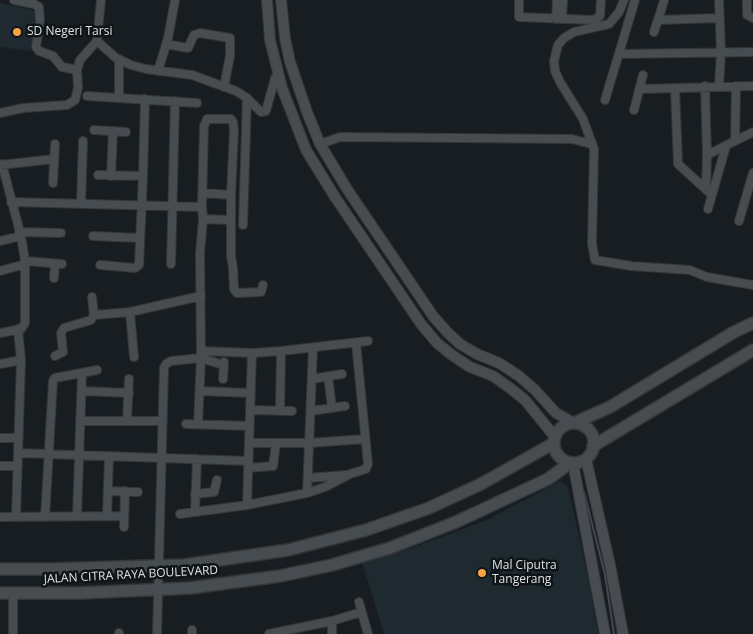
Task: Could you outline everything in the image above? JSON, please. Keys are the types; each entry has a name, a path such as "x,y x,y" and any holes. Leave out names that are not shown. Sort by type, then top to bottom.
{"main road":[{"path":"574,423 586,428 593,439 593,446 590,455 586,459 572,463 565,461 557,454 554,440 562,427 610,407 734,332 753,323"},
{"path":"593,446 753,350"},
{"name":"JALAN CITRA RAYA BOULEVARD","path":"0,569 184,564 269,553 366,530 429,508 464,492 554,440"},
{"name":"JALAN CITRA RAYA BOULEVARD","path":"0,593 80,594 158,590 210,586 294,573 367,556 465,519 548,479 572,463"}],"street":[{"path":"16,0 34,4 40,9 36,40 36,47 39,51 53,56 62,67 77,70"},
{"path":"0,113 23,108 70,104 76,98 78,86 77,70 80,60 97,41 101,0"},
{"path":"158,71 175,0"},
{"path":"267,0 270,40 279,76 306,150 326,183 421,324 437,343 470,367 492,376 510,388 530,405 554,440"},
{"path":"281,0 284,38 290,62 320,144 347,189 433,316 460,344 477,354 499,363 519,376 556,413 574,423"},
{"path":"519,0 519,17 594,20 600,16 601,0"},
{"path":"557,0 559,19"},
{"path":"559,19 563,0"},
{"path":"624,0 619,12 609,24 574,32 564,38 554,54 555,71 583,119 594,149 592,244 595,260 631,266 690,270 707,277 753,284"},
{"path":"605,100 635,0"},
{"path":"719,0 721,52 719,86"},
{"path":"747,0 747,15 753,18"},
{"path":"654,32 664,2"},
{"path":"658,20 719,18"},
{"path":"166,44 188,48 196,33 230,38 230,56 224,87"},
{"path":"97,41 119,59 138,67 192,75 224,87 247,98 262,112 266,110 275,78 279,76"},
{"path":"619,54 753,52"},
{"path":"119,59 119,97"},
{"path":"634,110 643,75"},
{"path":"705,86 706,189"},
{"path":"735,142 736,86"},
{"path":"640,89 753,86"},
{"path":"675,88 678,164 712,195"},
{"path":"87,96 197,103"},
{"path":"242,225 247,98"},
{"path":"100,265 136,268 138,264 143,176 144,99"},
{"path":"170,264 175,101"},
{"path":"198,424 202,355 200,253 203,219 204,122 210,119 231,119 233,122 230,220 235,292 261,292 264,285"},
{"path":"94,130 126,132"},
{"path":"111,176 113,131"},
{"path":"707,155 753,132"},
{"path":"306,150 340,136 572,140 591,144"},
{"path":"81,204 83,141"},
{"path":"53,184 55,144"},
{"path":"708,209 726,146"},
{"path":"0,333 21,329 25,323 25,263 20,234 1,165 54,159"},
{"path":"739,221 753,173"},
{"path":"98,175 143,176"},
{"path":"748,190 753,202"},
{"path":"203,193 231,195"},
{"path":"11,202 202,208"},
{"path":"203,219 230,220"},
{"path":"0,241 20,234 61,233"},
{"path":"93,236 139,238"},
{"path":"0,270 25,263 59,264 54,278"},
{"path":"94,315 130,312 200,296"},
{"path":"55,356 63,352 62,333 64,328 91,320 94,315 92,297"},
{"path":"130,312 134,357"},
{"path":"16,517 21,360 18,329"},
{"path":"157,634 164,366 171,362 224,352 282,351 368,341"},
{"path":"180,514 247,505 307,493 366,469 356,343"},
{"path":"307,493 313,348"},
{"path":"280,411 282,351"},
{"path":"223,379 224,352"},
{"path":"247,505 252,353"},
{"path":"202,355 223,365"},
{"path":"0,364 21,360"},
{"path":"45,517 53,379 97,370"},
{"path":"77,516 82,373"},
{"path":"312,379 342,374"},
{"path":"328,376 332,408"},
{"path":"127,420 129,379"},
{"path":"82,391 129,393"},
{"path":"200,391 250,393"},
{"path":"311,411 345,406"},
{"path":"250,410 292,411"},
{"path":"80,421 162,421"},
{"path":"186,424 249,426"},
{"path":"0,438 19,438"},
{"path":"249,443 310,443 365,439"},
{"path":"19,453 197,459 272,466 276,444"},
{"path":"107,516 109,456"},
{"path":"195,512 197,459"},
{"path":"586,459 623,634"},
{"path":"572,463 605,634"},
{"path":"0,466 18,466"},
{"path":"308,478 350,474"},
{"path":"196,494 214,492 217,480"},
{"path":"108,491 138,492"},
{"path":"124,527 125,492"},
{"path":"0,517 124,516"},
{"path":"13,593 13,634"},
{"path":"358,602 368,634"},
{"path":"269,634 298,631 361,612"},
{"path":"332,621 332,634"}],"shaded area":[{"name":"SD Negeri Tarsi","path":"0,3 32,10 37,13 31,51 0,47"},
{"path":"560,481 568,487 589,581 598,634 384,634 362,562 415,547 487,520"}],"waterway":[{"path":"584,492 605,575 614,634"}],"place":[{"name":"SD Negeri Tarsi","path":"17,32"},
{"name":"Mal Ciputra Tangerang","path":"482,573"}]}
